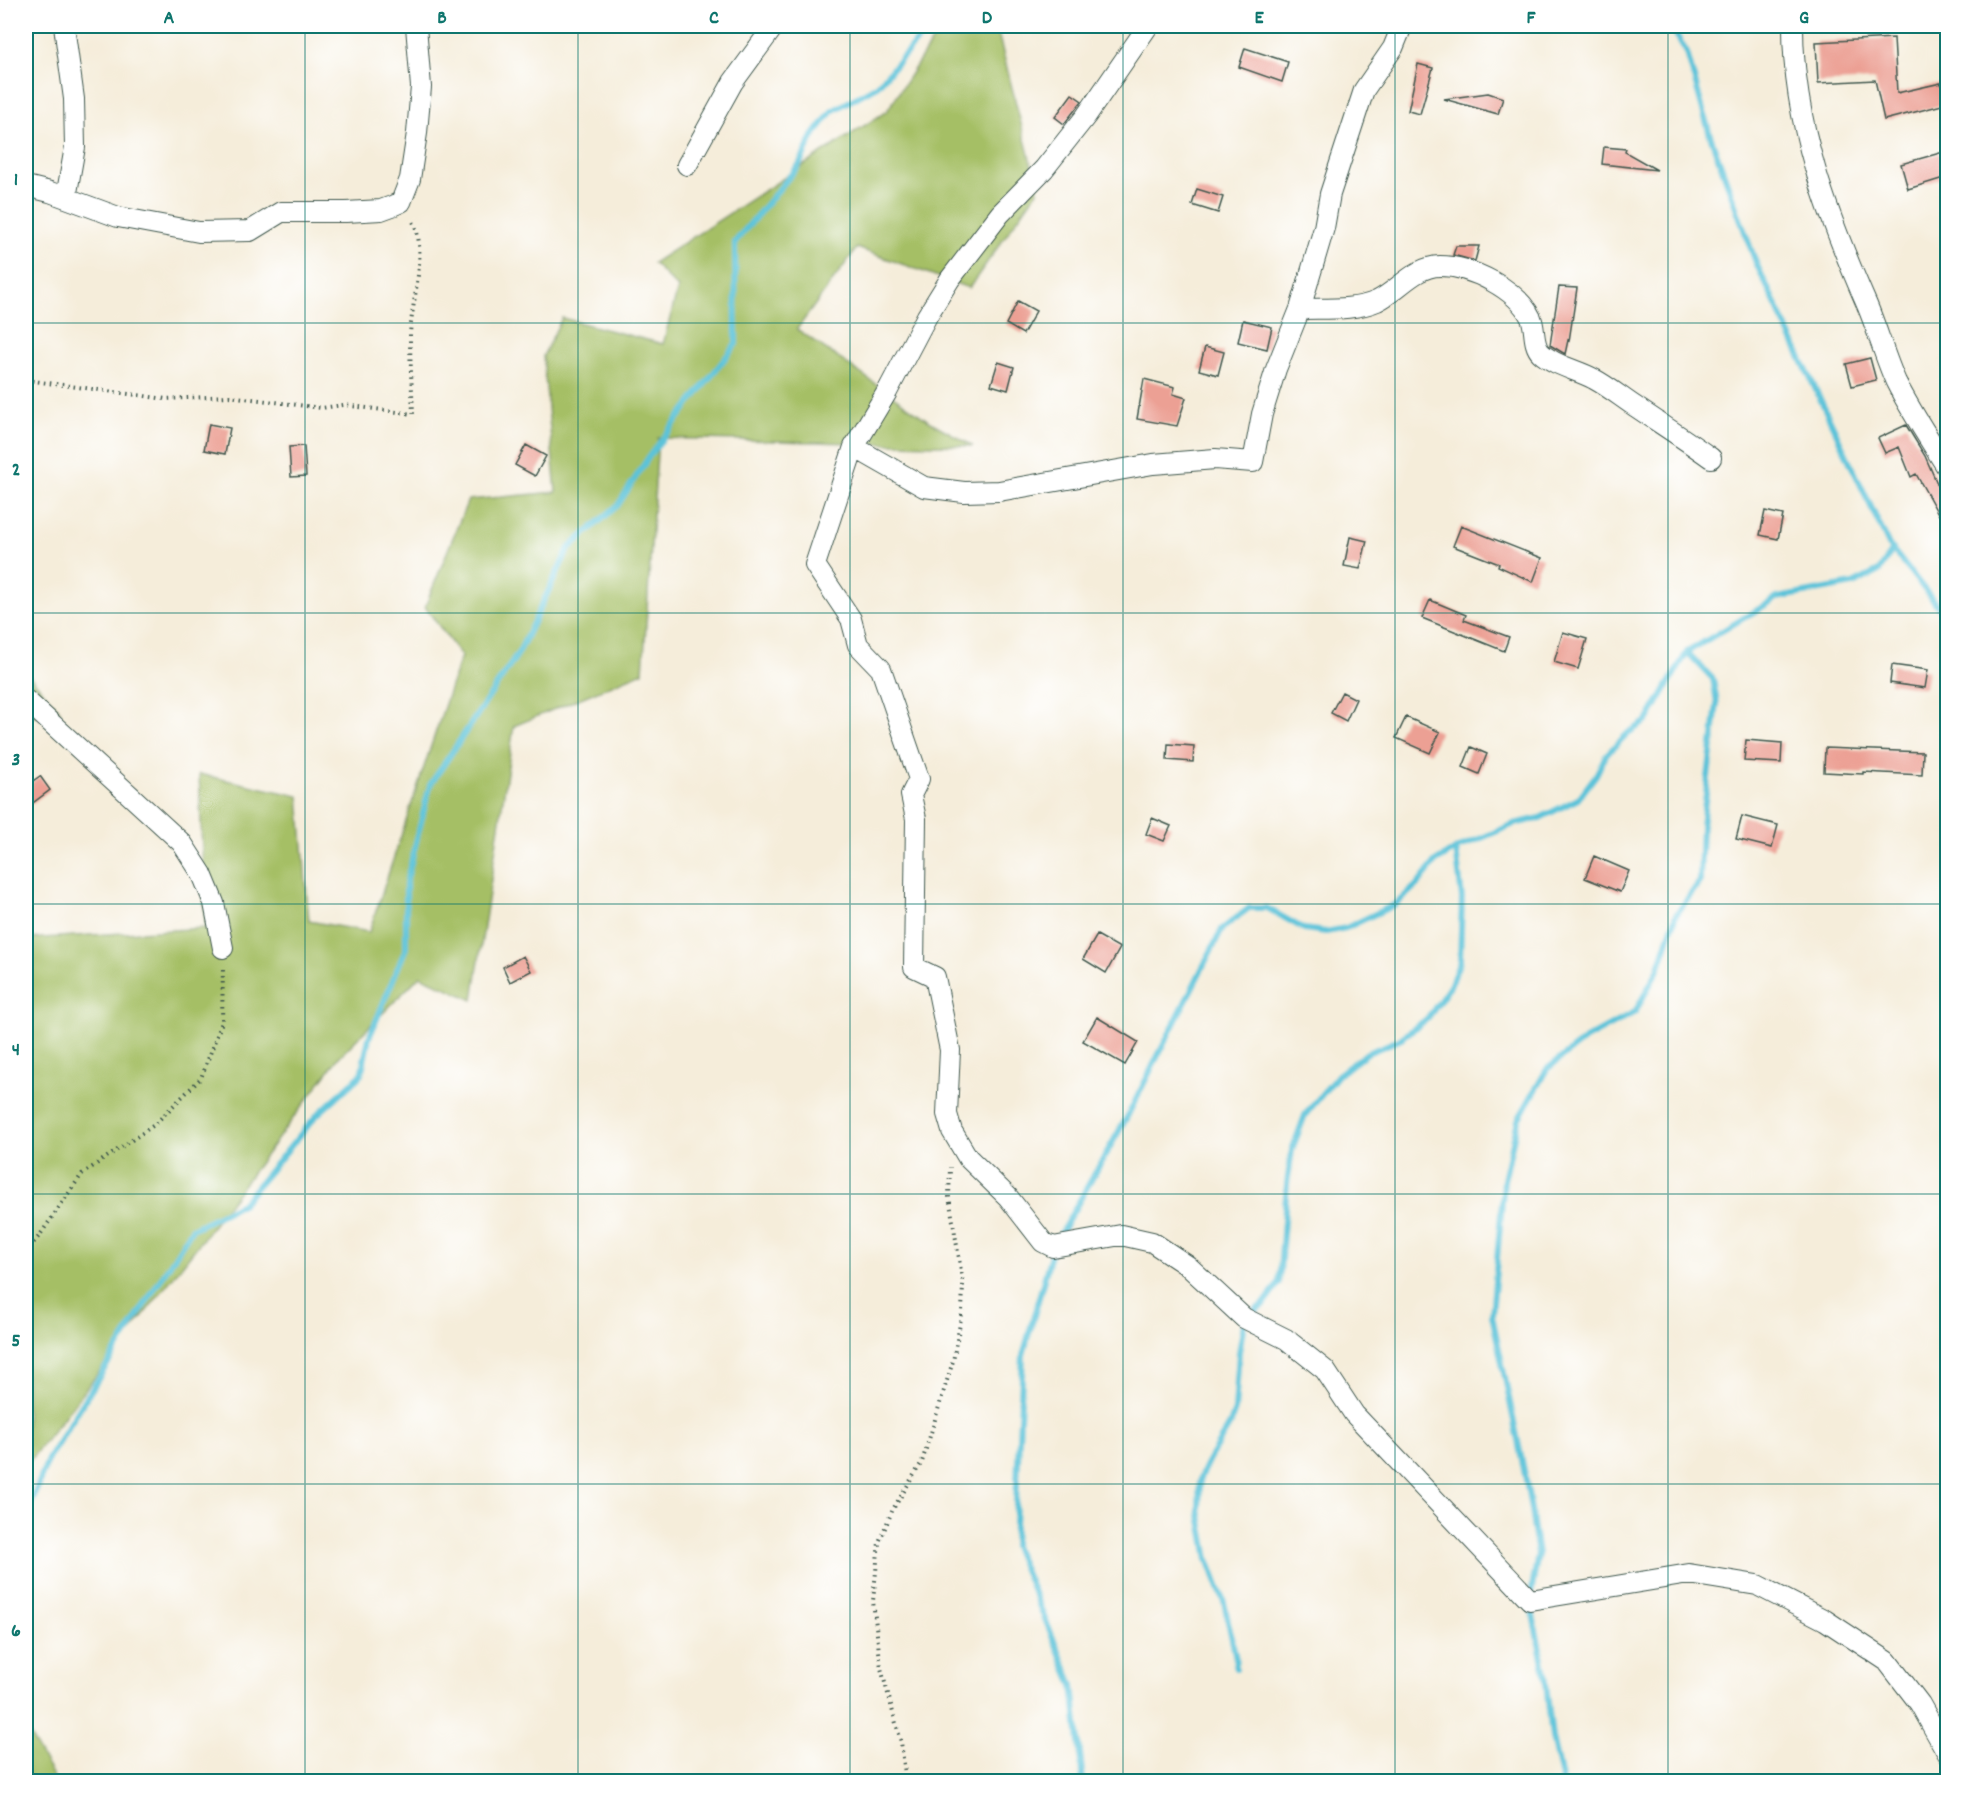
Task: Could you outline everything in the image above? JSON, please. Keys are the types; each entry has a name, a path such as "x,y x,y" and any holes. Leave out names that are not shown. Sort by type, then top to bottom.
{"street":[{"path":"64,26 74,99 75,147 66,198"},
{"path":"26,186 50,192 118,217 199,232 250,231 281,212 381,210 401,202 410,179 421,87 416,26"},
{"path":"687,165 733,81 774,26"},
{"path":"1148,26 1086,116 1044,169 1000,214 950,279 927,316 888,392 854,447 815,565 851,619 858,645 881,669 919,779 911,795 916,819 914,967 935,977 950,1050 947,1114 952,1131 968,1158 1008,1197 1043,1242 1053,1247 1121,1235 1152,1242 1188,1266 1244,1318 1286,1338 1310,1357 1325,1370 1354,1414 1530,1600 1689,1574 1756,1585 1825,1620 1887,1661 1920,1704 1947,1754"},
{"path":"854,447 924,487 964,492 999,490 1153,464 1215,459 1253,462 1258,433 1273,380 1300,309 1324,228 1330,194 1364,90 1393,48 1402,26"},
{"path":"1793,26 1793,56 1803,125 1824,199 1896,382 1947,469"},
{"path":"1300,309 1347,307 1375,302 1395,291 1425,269 1440,266 1477,274 1494,282 1523,306 1532,320 1539,351 1550,359 1595,380 1711,458"},
{"path":"26,700 182,843 202,874 214,903 223,948"}],"path":[{"path":"26,380 166,399 229,396 321,408 344,405 413,414 410,334 419,256 415,225 401,202"},
{"path":"26,1252 82,1174 154,1125 201,1078 222,1023 223,948"},
{"path":"906,1782 901,1742 882,1668 873,1601 879,1542 893,1509 922,1462 953,1361 962,1313 963,1283 949,1197 950,1164"}],"green space":[{"path":"998,33 1038,190 969,288 857,248 797,329 929,421 973,446 658,438 643,672 514,726 473,1000 420,976 339,1057 202,1240 28,1463 26,1481 26,939 205,928 199,774 299,796 309,921 369,932 461,656 425,607 468,500 556,492 543,356 562,318 663,344 678,288 653,263 887,111 934,38"},
{"path":"26,672 60,711 26,717"},
{"path":"26,1729 56,1781 26,1781"}],"building":[{"path":"1894,38 1897,93 1941,83 1946,104 1884,120 1875,80 1818,83 1816,42"},
{"path":"1245,48 1288,62 1282,82 1239,67"},
{"path":"1418,64 1433,68 1420,114 1408,111"},
{"path":"1488,93 1503,98 1498,114 1444,99"},
{"path":"1072,94 1082,101 1064,124 1055,117"},
{"path":"1604,147 1626,149 1625,152 1657,170 1602,164"},
{"path":"1947,151 1947,177 1908,189 1901,164"},
{"path":"1197,189 1223,197 1218,213 1192,205"},
{"path":"1456,246 1479,246 1475,261 1453,255"},
{"path":"1559,287 1577,288 1565,354 1550,345"},
{"path":"1018,301 1036,311 1023,334 1006,324"},
{"path":"1243,320 1272,327 1267,349 1238,342"},
{"path":"1205,347 1224,352 1218,375 1199,370"},
{"path":"1870,358 1876,380 1852,386 1846,364"},
{"path":"998,362 1014,367 1008,390 991,385"},
{"path":"1144,379 1175,387 1173,394 1186,398 1177,426 1137,419"},
{"path":"209,424 230,428 225,454 204,450"},
{"path":"1906,425 1925,456 1947,506 1947,513 1940,517 1916,474 1911,477 1899,447 1885,453 1878,438"},
{"path":"526,445 546,456 535,476 515,465"},
{"path":"304,446 306,476 291,477 289,447"},
{"path":"1765,511 1783,515 1778,539 1760,535"},
{"path":"1461,526 1542,558 1533,582 1498,566 1499,564 1453,546"},
{"path":"1350,537 1367,541 1360,569 1344,566"},
{"path":"1430,600 1466,615 1464,620 1509,637 1504,651 1422,618"},
{"path":"1563,632 1587,639 1578,669 1554,662"},
{"path":"1892,665 1928,670 1925,688 1890,683"},
{"path":"1342,692 1356,699 1346,721 1331,713"},
{"path":"1406,717 1440,732 1430,753 1396,738"},
{"path":"1746,740 1782,743 1781,763 1744,761"},
{"path":"1168,744 1194,746 1193,762 1167,760"},
{"path":"1471,747 1487,754 1479,774 1463,767"},
{"path":"1825,748 1923,752 1922,775 1824,772"},
{"path":"40,776 50,790 26,808 26,786"},
{"path":"1742,816 1778,825 1772,848 1736,839"},
{"path":"1152,818 1171,826 1164,841 1146,834"},
{"path":"1594,856 1629,871 1620,892 1585,878"},
{"path":"1097,935 1120,948 1106,973 1083,959"},
{"path":"523,956 531,971 510,982 503,967"},
{"path":"1097,1017 1138,1042 1125,1065 1083,1041"}],"waterway":[{"path":"26,1517 48,1459 192,1229 242,1204 317,1115 361,1075 369,1038 406,948 406,883 430,785 519,652 569,548 618,505 650,455 736,344 735,242 799,165 813,136 832,111 877,86 930,26"},
{"path":"1671,26 1687,53 1710,135 1756,263 1889,545 1948,619"},
{"path":"1083,1782 1073,1685 1014,1546 1023,1355 1053,1247 1127,1117 1222,929 1249,908 1267,908 1304,929 1326,932 1346,928 1396,904 1419,883 1435,862 1456,849 1514,824 1540,818 1578,799 1596,775 1606,755 1628,733 1647,721 1687,652 1777,598 1853,584 1879,571 1893,549"},
{"path":"1562,1782 1552,1738 1545,1674 1530,1600 1538,1554 1526,1480 1492,1315 1504,1180 1518,1120 1547,1069 1584,1040 1635,1012 1658,970 1676,915 1700,881 1702,826 1717,704 1713,679 1687,652"},
{"path":"1248,1315 1264,1304 1279,1283 1292,1150 1305,1115 1338,1075 1367,1053 1399,1040 1428,1018 1450,986 1460,961 1462,898 1456,849"},
{"path":"1236,1668 1224,1602 1208,1559 1199,1510 1200,1478 1230,1424 1235,1410 1239,1352 1244,1323"}]}
